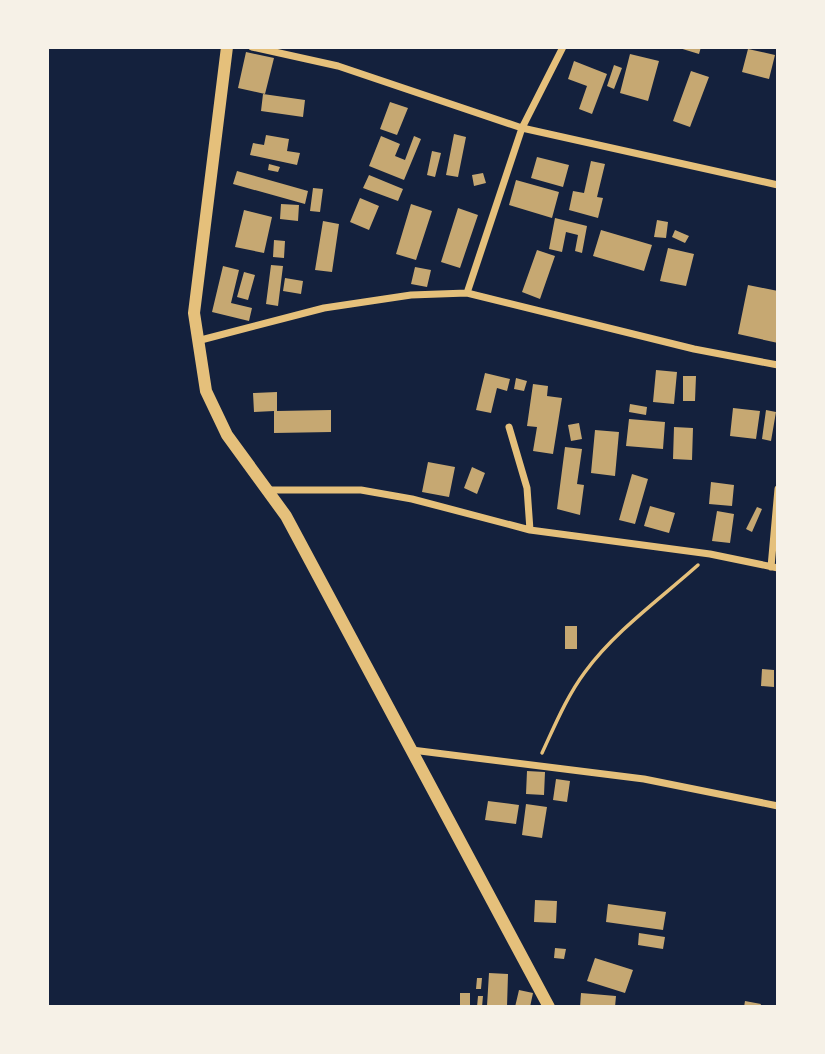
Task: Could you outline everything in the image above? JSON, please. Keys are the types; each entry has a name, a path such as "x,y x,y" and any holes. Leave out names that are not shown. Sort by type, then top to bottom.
{"street":[{"path":"227,47 194,313 196,341 206,391 227,435 286,516 549,1007"},
{"path":"252,47 338,66 522,128 778,185"},
{"path":"467,293 522,128 563,47"},
{"path":"196,341 324,308 411,295 467,293 694,349 778,365"},
{"path":"509,427 527,488 530,530"},
{"path":"267,490 361,490 412,499 530,530 710,554 774,567 778,489"},
{"path":"412,750 644,779 778,806"}],"path":[{"path":"538,764 561,711 584,672 610,643 710,554"}],"building":[{"path":"676,47 701,47 699,54"},
{"path":"748,49 775,55 769,79 742,72"},
{"path":"246,52 274,58 265,94 238,88"},
{"path":"630,54 659,61 648,101 620,93"},
{"path":"574,61 607,74 592,114 579,109 587,86 568,79"},
{"path":"614,65 622,68 614,89 607,86"},
{"path":"691,71 709,77 690,127 673,121"},
{"path":"263,94 305,100 303,117 261,111"},
{"path":"390,102 408,108 397,135 380,129"},
{"path":"454,134 466,137 458,177 446,175"},
{"path":"266,135 289,139 287,151 300,153 297,165 250,155 253,143 264,145"},
{"path":"381,136 400,144 395,156 405,160 414,136 421,139 404,180 369,166"},
{"path":"432,151 441,153 435,177 427,175"},
{"path":"537,157 569,165 563,187 531,178"},
{"path":"591,161 605,164 597,197 603,198 598,218 569,210 573,191 584,193"},
{"path":"269,164 280,167 278,172 268,170"},
{"path":"237,171 308,191 305,204 233,184"},
{"path":"483,173 486,183 474,186 472,175"},
{"path":"369,175 403,189 398,201 363,188"},
{"path":"516,180 559,192 552,218 509,205"},
{"path":"313,188 323,189 320,212 310,211"},
{"path":"360,198 379,206 369,230 350,222"},
{"path":"281,204 299,205 298,221 280,219"},
{"path":"411,204 432,211 416,260 396,254"},
{"path":"458,208 478,215 460,268 441,262"},
{"path":"244,210 272,217 264,253 235,247"},
{"path":"555,218 587,226 582,253 575,251 578,235 566,232 562,252 549,249"},
{"path":"657,220 668,222 666,238 654,237"},
{"path":"323,221 339,224 332,272 315,270"},
{"path":"601,230 652,245 644,271 593,256"},
{"path":"675,230 689,236 685,243 672,237"},
{"path":"274,240 285,241 284,258 273,257"},
{"path":"668,248 694,254 686,286 660,281"},
{"path":"537,250 555,256 540,299 522,292"},
{"path":"271,265 283,266 278,306 266,304"},
{"path":"223,266 239,270 231,303 252,308 249,321 212,312"},
{"path":"415,267 431,270 427,287 411,284"},
{"path":"244,272 255,275 248,300 237,297"},
{"path":"285,278 303,281 301,294 283,291"},
{"path":"748,285 778,291 778,343 738,334"},
{"path":"656,370 677,372 674,404 653,402"},
{"path":"485,373 510,379 507,391 497,388 491,413 476,410"},
{"path":"683,376 696,376 695,401 683,401"},
{"path":"516,378 527,381 524,391 514,389"},
{"path":"533,384 548,386 547,396 562,398 553,454 533,451 537,427 527,426"},
{"path":"277,392 277,411 331,410 331,432 274,433 274,411 254,412 253,393"},
{"path":"630,404 647,407 646,415 629,412"},
{"path":"733,408 760,411 756,439 730,436"},
{"path":"766,410 776,412 771,441 762,439"},
{"path":"629,419 665,422 663,449 626,446"},
{"path":"579,423 582,439 571,441 568,425"},
{"path":"674,427 693,428 692,460 673,459"},
{"path":"595,430 619,432 615,476 591,473"},
{"path":"565,447 582,449 577,484 584,485 580,515 557,509"},
{"path":"428,462 455,467 449,497 422,492"},
{"path":"472,467 485,473 477,494 464,488"},
{"path":"632,474 648,479 635,524 619,520"},
{"path":"711,482 734,485 732,506 709,504"},
{"path":"650,506 675,513 669,533 644,526"},
{"path":"757,507 762,509 752,532 746,529"},
{"path":"717,511 734,514 730,543 712,541"},
{"path":"565,626 577,626 577,649 565,649"},
{"path":"762,669 774,670 774,687 761,686"},
{"path":"527,771 545,772 544,795 526,794"},
{"path":"556,779 570,781 567,802 553,800"},
{"path":"488,801 519,805 516,824 485,820"},
{"path":"526,804 547,807 542,838 522,835"},
{"path":"535,900 557,901 556,923 534,922"},
{"path":"608,904 666,912 663,930 606,922"},
{"path":"639,933 665,937 663,949 638,945"},
{"path":"555,948 566,949 564,959 554,958"},
{"path":"595,958 633,970 625,993 587,981"},
{"path":"489,973 508,974 507,1007 487,1006"},
{"path":"477,978 482,978 481,989 476,989"},
{"path":"519,990 533,993 530,1007 515,1007"},
{"path":"460,993 470,993 470,1007 460,1007"},
{"path":"581,993 616,996 615,1007 580,1007"},
{"path":"478,996 483,996 482,1007 477,1007"},
{"path":"745,1001 761,1004 760,1007 744,1007"}]}
